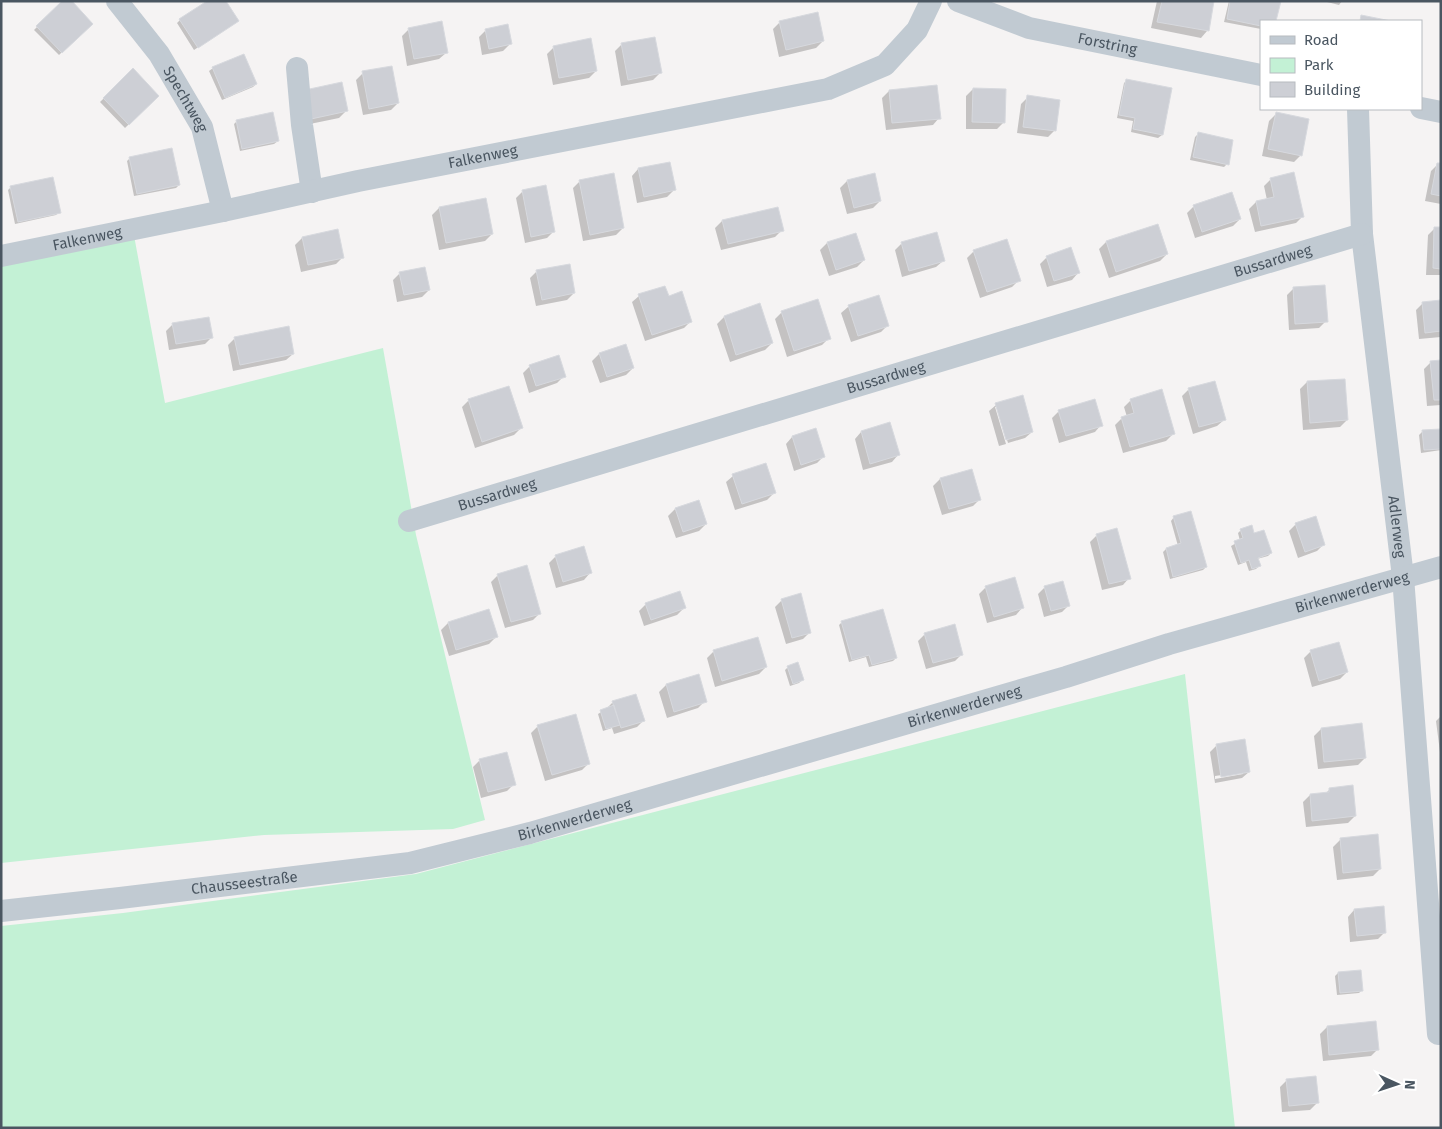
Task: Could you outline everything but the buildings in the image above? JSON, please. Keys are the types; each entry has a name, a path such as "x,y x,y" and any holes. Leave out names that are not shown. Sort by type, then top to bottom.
{"street":[{"name":"Spechtweg","path":"117,1 159,54 202,127 223,211"},
{"name":"Falkenweg","path":"1,256 828,89 885,65 917,30 931,1"},
{"name":"Forstring","path":"958,1 1030,28 1260,74"},
{"path":"296,68 312,192"},
{"path":"1422,108 1441,112"},
{"name":"Adlerweg","path":"1358,110 1362,234 1403,577 1438,1034"},
{"name":"Bussardweg","path":"409,521 1362,234"},
{"name":"Birkenwerderweg","path":"486,844 530,833 1047,682 1178,641 1441,567"},
{"name":"Chausseestraße","path":"1,911 410,863 486,844"}],"green space":[{"path":"133,230 165,403 383,348 416,535 485,820 453,829 264,835 1,863 1,256"},
{"path":"1185,674 1235,1128 1,1128 1,926 123,913 416,874"}]}
